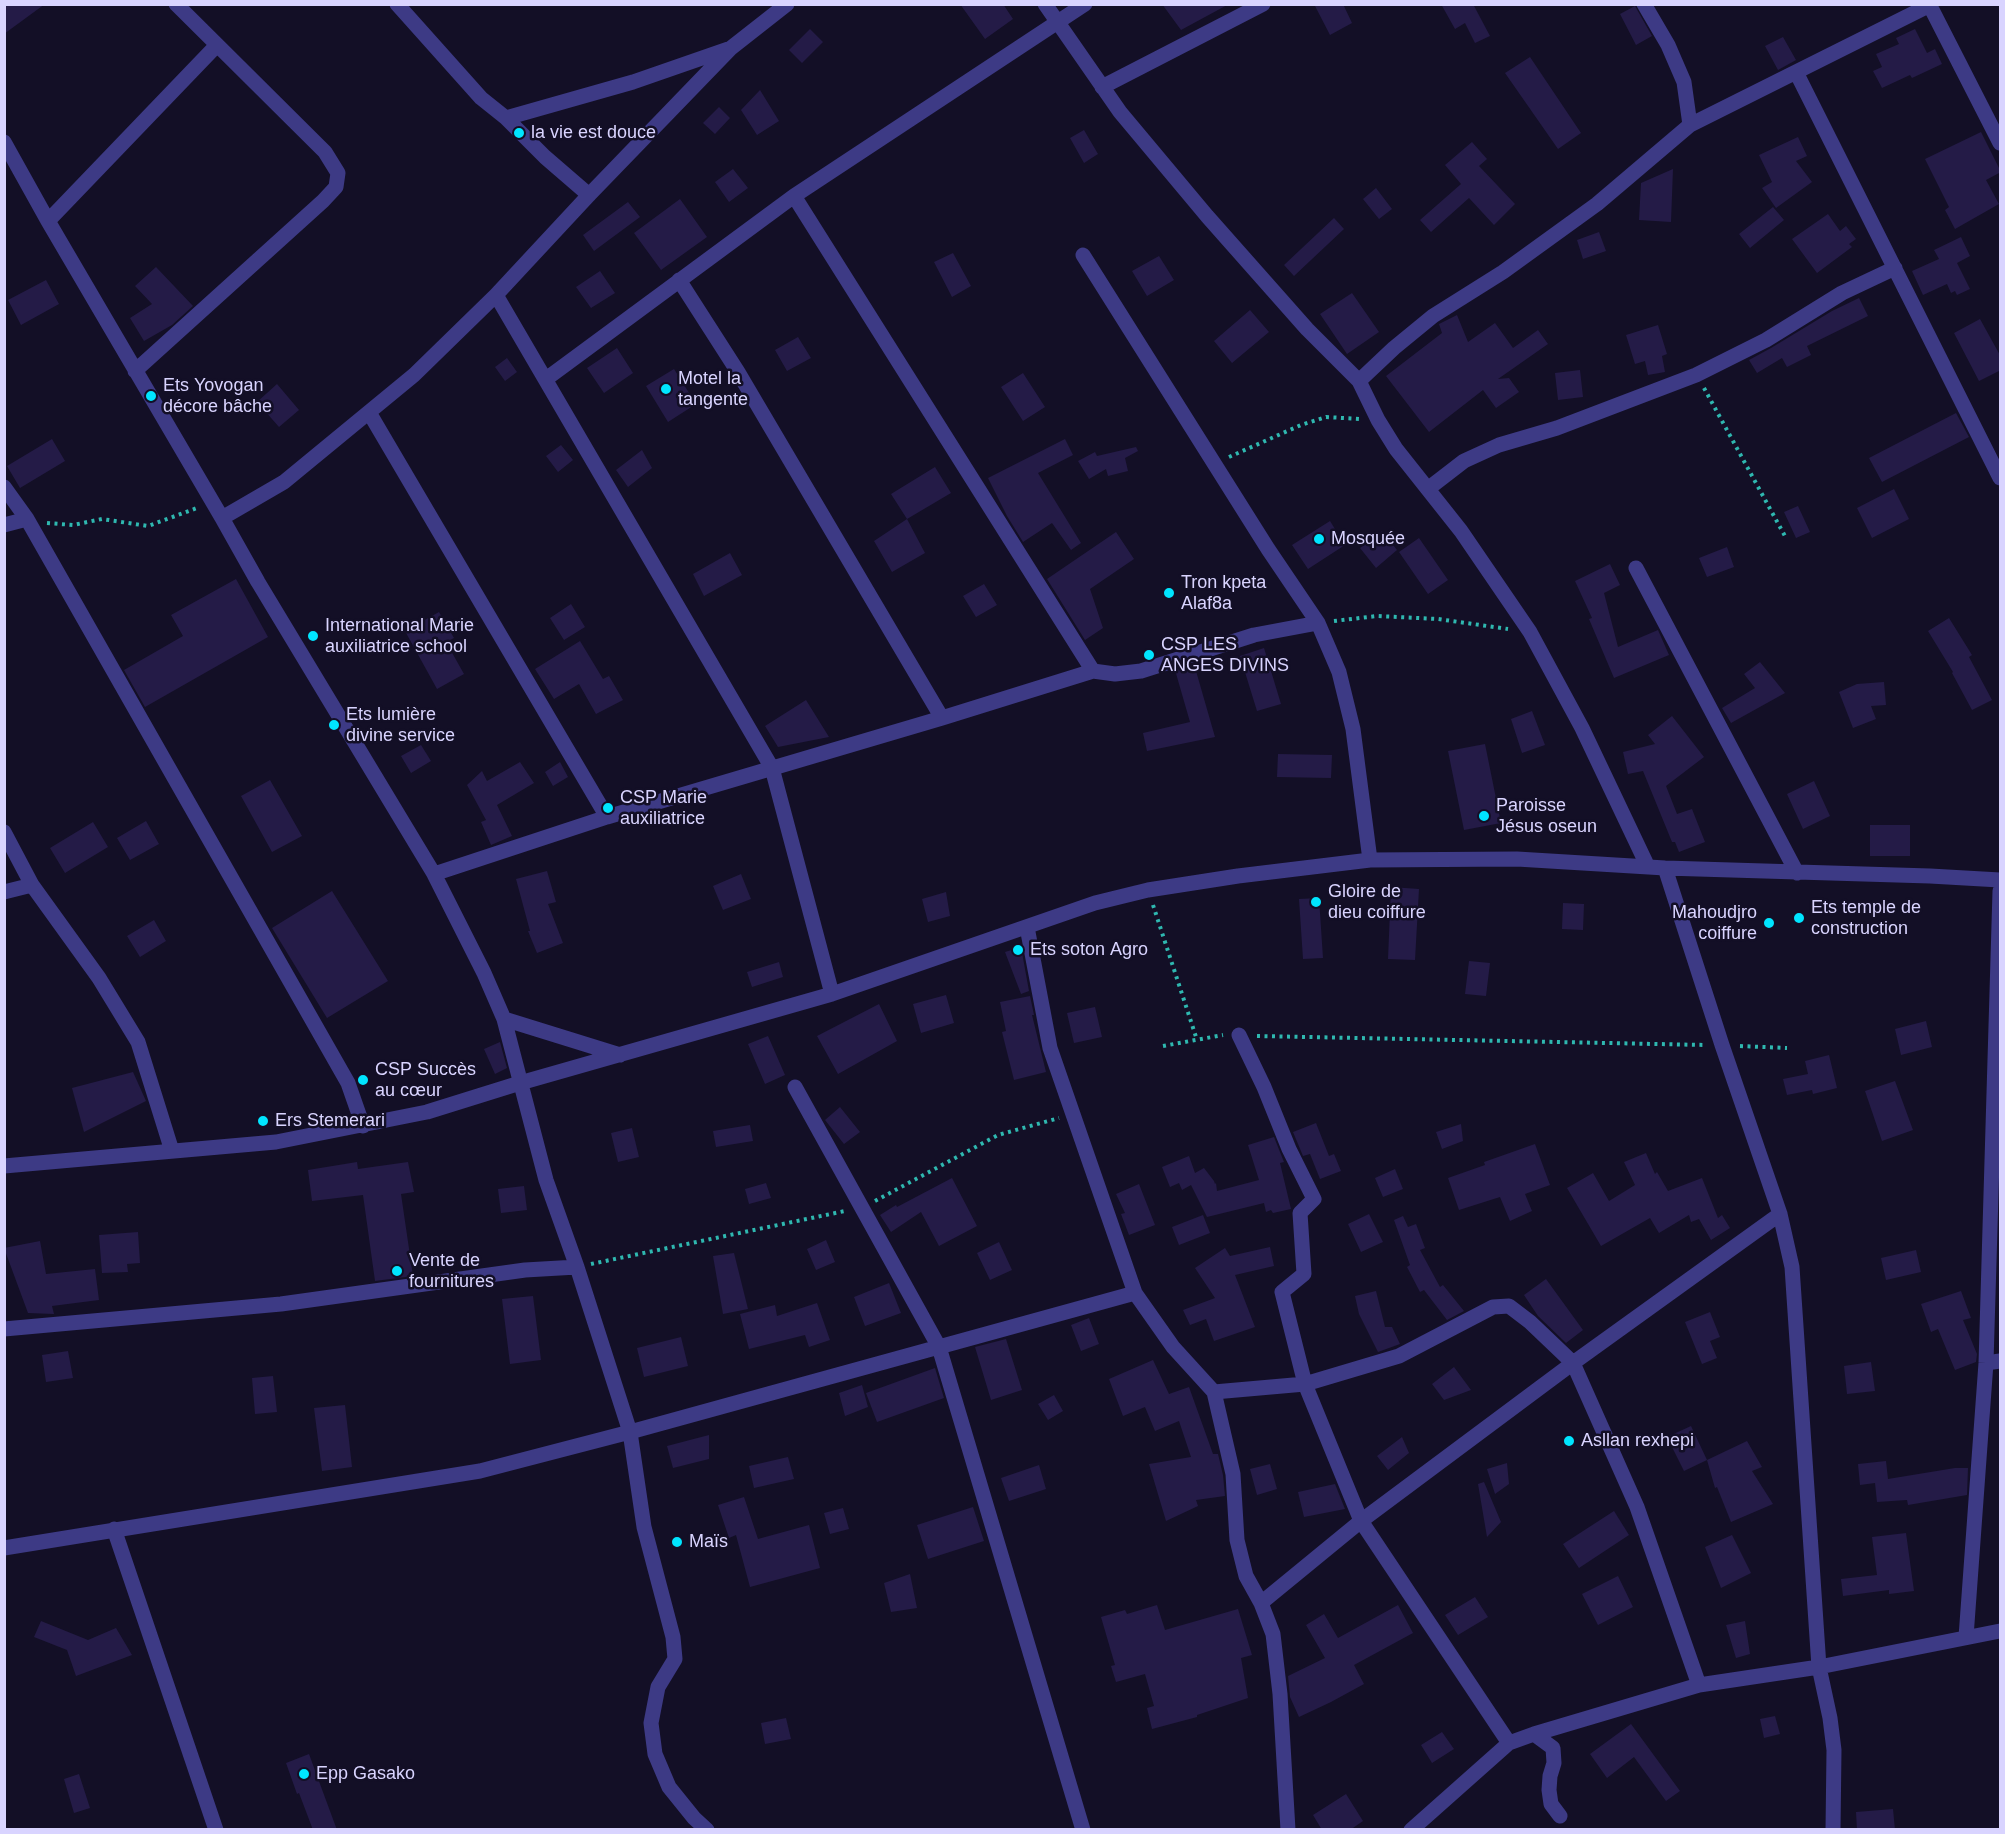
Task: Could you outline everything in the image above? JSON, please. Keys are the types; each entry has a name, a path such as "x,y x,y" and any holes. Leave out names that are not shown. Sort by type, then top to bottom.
{"street":[{"path":"135,371 323,201 336,187 338,173 324,152 176,4"},
{"path":"397,4 481,98 506,118 545,157 589,195"},
{"path":"222,518 284,482 370,414 414,375 496,295 731,48 787,4"},
{"path":"1045,4 1120,112 1207,216 1307,329 1359,381 1378,420 1396,449 1461,531 1530,632 1582,728 1648,867"},
{"path":"546,379 794,195 1085,4"},
{"path":"1102,87 1263,4"},
{"path":"1644,4 1668,45 1684,82 1690,125"},
{"path":"1359,381 1433,316 1503,272 1597,204 1690,125 1929,5 2001,143"},
{"path":"48,221 217,45"},
{"path":"506,118 633,82 731,48"},
{"path":"1796,72 2001,478"},
{"path":"4,142 258,582 434,874 484,973 504,1019 546,1180 577,1267 630,1432 644,1527 673,1637 675,1659 658,1687 651,1723 655,1754 669,1787 707,1830"},
{"path":"794,195 1093,671"},
{"path":"1083,255 1318,623 1339,672 1353,729 1370,860"},
{"path":"1429,488 1464,461 1498,445 1557,429 1696,375 1766,340 1842,293 1895,268"},
{"path":"680,280 738,372 942,718"},
{"path":"496,295 772,768 832,994"},
{"path":"370,414 607,817"},
{"path":"4,487 27,519 348,1083 363,1125"},
{"path":"4,525 27,519"},
{"path":"1636,568 1797,873"},
{"path":"434,874 607,817 1093,671 1115,674 1141,671 1254,635 1318,623"},
{"path":"4,832 32,885 99,978 138,1042 172,1151"},
{"path":"4,1166 276,1142 427,1112 520,1083 832,994 1095,903 1148,891 1238,876 1370,860 1517,859 1665,868 2001,880"},
{"path":"1665,868 1780,1214 1792,1268 1819,1666 1834,1750 1833,1830"},
{"path":"4,892 32,885"},
{"path":"1966,1637 1993,1362 2001,891"},
{"path":"1027,927 1050,1048 1135,1293 1173,1347 1214,1392 1233,1474 1237,1540 1246,1576 1261,1603 1273,1634 1280,1694 1288,1830"},
{"path":"504,1019 620,1055"},
{"path":"1239,1035 1314,1200 1300,1213 1304,1274 1282,1292 1305,1384 1361,1521 1509,1743"},
{"path":"795,1087 939,1347 1083,1830"},
{"path":"1261,1603 1361,1521 1573,1363 1780,1214"},
{"path":"4,1329 281,1304 525,1270 577,1267"},
{"path":"4,1548 480,1471 1135,1293"},
{"path":"1214,1392 1305,1384 1399,1356 1493,1307 1509,1306 1530,1322 1573,1363 1637,1507 1699,1685"},
{"path":"114,1529 216,1830"},
{"path":"1411,1830 1509,1743 1534,1734 1699,1685 1819,1666 2001,1631"},
{"path":"1534,1734 1553,1748 1554,1763 1550,1776 1550,1797 1551,1804 1560,1816"}],"path":[{"path":"1696,375 1786,538"},
{"path":"1214,463 1291,429 1326,417 1378,420"},
{"path":"27,519 60,525 84,524 102,519 148,526 197,508 222,518"},
{"path":"1318,623 1377,616 1438,619 1530,632"},
{"path":"1148,891 1197,1040"},
{"path":"1163,1046 1221,1035 1239,1035 1787,1048"},
{"path":"577,1267 862,1208 998,1135 1074,1114"}],"building":[{"path":"4,4 45,4 4,34"},
{"path":"960,4 1003,4 1013,19 985,39"},
{"path":"1162,4 1229,4 1181,30"},
{"path":"1314,4 1343,4 1352,23 1330,35"},
{"path":"1441,4 1473,4 1490,36 1475,43 1465,23 1455,29"},
{"path":"1635,6 1652,36 1636,45 1620,14"},
{"path":"810,29 823,42 802,63 789,50"},
{"path":"1915,29 1927,53 1935,49 1942,64 1912,78 1910,75 1882,88 1873,71 1882,67 1876,54 1899,44 1896,38"},
{"path":"1783,37 1796,60 1778,70 1765,46"},
{"path":"1530,57 1581,133 1558,149 1505,73"},
{"path":"760,90 779,121 757,135 741,110"},
{"path":"719,107 730,118 715,134 703,123"},
{"path":"1084,130 1098,154 1084,163 1070,138"},
{"path":"1981,132 2001,172 1986,180 1999,204 1955,229 1945,210 1949,207 1925,159"},
{"path":"1798,137 1807,156 1796,161 1812,182 1776,208 1762,188 1772,182 1759,155"},
{"path":"1472,142 1487,159 1479,166 1515,204 1494,225 1469,198 1431,232 1420,220 1461,184 1445,165"},
{"path":"733,169 748,188 729,202 715,182"},
{"path":"1673,169 1671,222 1639,220 1641,183"},
{"path":"1376,188 1392,209 1379,219 1363,199"},
{"path":"680,199 707,237 661,270 634,233"},
{"path":"628,202 640,217 594,251 583,235"},
{"path":"1773,207 1784,220 1750,248 1739,234"},
{"path":"1828,214 1840,231 1846,226 1856,239 1849,244 1852,247 1817,273 1792,239"},
{"path":"1334,218 1344,229 1294,276 1284,265"},
{"path":"1599,232 1606,251 1583,259 1577,240"},
{"path":"1961,237 1970,256 1957,263 1970,289 1957,295 1955,291 1951,293 1947,284 1923,295 1912,271 1939,259 1934,250"},
{"path":"953,253 971,286 952,297 934,262"},
{"path":"1159,256 1174,280 1147,296 1132,271"},
{"path":"156,267 193,306 172,325 144,341 130,318 152,304 135,286"},
{"path":"600,271 615,293 591,308 576,287"},
{"path":"46,280 59,304 21,325 8,300"},
{"path":"1352,293 1379,332 1347,354 1320,314"},
{"path":"1859,298 1868,316 1807,346 1811,355 1787,367 1782,358 1757,373 1749,360 1832,311"},
{"path":"1250,310 1269,332 1232,363 1214,341"},
{"path":"1457,315 1468,342 1495,323 1513,348 1538,330 1548,344 1498,379 1509,378 1519,392 1496,408 1483,390 1429,432 1386,376 1442,333 1439,324"},
{"path":"1980,319 2001,357 2001,370 1979,381 1954,333"},
{"path":"1658,325 1667,354 1662,356 1665,372 1648,375 1645,361 1635,364 1626,335"},
{"path":"798,337 811,358 787,371 775,350"},
{"path":"617,348 633,373 604,393 587,368"},
{"path":"507,358 517,372 505,381 495,367"},
{"path":"674,369 696,404 668,422 646,386"},
{"path":"1580,370 1583,397 1558,400 1555,373"},
{"path":"1023,373 1045,407 1023,421 1001,387"},
{"path":"277,384 299,410 279,427 257,402"},
{"path":"1956,413 1969,437 1882,482 1869,458"},
{"path":"52,439 65,461 20,488 7,466"},
{"path":"1065,439 1073,455 1038,473 1081,543 1071,550 1052,523 1023,542 988,478"},
{"path":"561,445 573,460 558,472 546,456"},
{"path":"1136,447 1138,451 1125,458 1128,471 1108,476 1106,469 1089,479 1078,461 1095,452 1097,456"},
{"path":"642,450 652,468 628,487 616,470"},
{"path":"935,467 951,493 907,519 891,494"},
{"path":"1894,489 1909,519 1872,538 1857,508"},
{"path":"1798,506 1810,532 1796,538 1784,512"},
{"path":"907,519 925,553 892,572 874,541"},
{"path":"1330,521 1345,545 1308,569 1292,545"},
{"path":"1382,531 1397,550 1376,568 1360,548"},
{"path":"1116,532 1134,559 1090,589 1103,628 1085,640 1047,579"},
{"path":"1419,538 1448,580 1428,594 1399,552"},
{"path":"1727,547 1734,567 1707,577 1699,558"},
{"path":"730,553 742,575 704,596 693,574"},
{"path":"1610,564 1620,585 1604,593 1618,647 1658,630 1669,655 1614,678 1589,619 1592,618 1575,581"},
{"path":"236,579 268,637 145,707 124,670 183,636 171,615"},
{"path":"984,584 997,605 976,617 963,596"},
{"path":"571,604 585,627 564,640 550,618"},
{"path":"439,612 454,638 446,642 464,674 437,689 405,631"},
{"path":"1949,618 1972,655 1969,657 1992,700 1972,710 1953,672 1928,631"},
{"path":"580,641 603,679 609,676 623,700 596,714 579,684 554,699 535,669"},
{"path":"1264,648 1281,704 1257,711 1240,656"},
{"path":"1760,662 1785,693 1731,723 1722,708 1755,688 1744,674"},
{"path":"1194,664 1215,737 1147,751 1143,733 1190,722 1175,670"},
{"path":"1884,682 1886,705 1871,706 1876,719 1853,728 1839,692 1857,684"},
{"path":"806,700 829,737 778,747 765,726"},
{"path":"1532,711 1545,745 1522,753 1511,719"},
{"path":"1672,716 1704,757 1666,786 1677,814 1692,809 1705,842 1679,852 1675,842 1672,842 1643,771 1628,774 1623,752 1655,744 1648,735"},
{"path":"1485,744 1501,823 1464,830 1448,751"},
{"path":"421,745 431,761 411,773 401,756"},
{"path":"1278,754 1332,755 1331,778 1277,777"},
{"path":"520,762 534,783 497,805 512,836 491,845 481,822 486,820 467,785 482,771 487,781"},
{"path":"560,762 568,777 553,786 545,772"},
{"path":"270,780 302,836 272,852 241,796"},
{"path":"1814,781 1830,816 1803,829 1787,794"},
{"path":"146,821 159,844 130,860 117,838"},
{"path":"93,822 108,847 65,873 50,848"},
{"path":"1870,825 1910,825 1910,856 1870,856"},
{"path":"547,871 556,902 548,904 563,943 537,953 528,931 530,931 516,879"},
{"path":"741,874 751,899 723,910 713,886"},
{"path":"1391,887 1419,889 1415,960 1388,959"},
{"path":"332,891 388,981 327,1018 272,928"},
{"path":"946,892 950,916 928,922 922,899"},
{"path":"1319,898 1323,958 1303,959 1299,899"},
{"path":"1563,903 1584,904 1583,930 1562,929"},
{"path":"154,920 166,941 140,957 127,936"},
{"path":"1021,947 1029,991 1021,994 1005,952"},
{"path":"1469,961 1490,963 1486,996 1465,994"},
{"path":"779,962 783,977 752,987 747,972"},
{"path":"946,995 954,1023 921,1033 913,1004"},
{"path":"1030,996 1034,1015 1032,1015 1046,1072 1014,1080 1002,1032 1006,1031 1000,1002"},
{"path":"879,1004 897,1041 838,1074 817,1036"},
{"path":"1095,1007 1102,1037 1074,1043 1067,1013"},
{"path":"1926,1021 1932,1047 1901,1055 1895,1029"},
{"path":"768,1036 785,1075 765,1084 748,1044"},
{"path":"500,1042 507,1068 495,1074 484,1049"},
{"path":"1829,1055 1837,1088 1813,1094 1812,1090 1787,1095 1783,1079 1808,1074 1805,1061"},
{"path":"133,1072 146,1101 84,1132 72,1088"},
{"path":"1895,1081 1913,1130 1882,1141 1865,1091"},
{"path":"840,1107 860,1132 844,1144 825,1120"},
{"path":"1316,1123 1329,1156 1334,1154 1341,1171 1320,1179 1310,1154 1303,1156 1293,1132"},
{"path":"1461,1124 1463,1141 1442,1149 1436,1132"},
{"path":"750,1125 753,1141 716,1147 713,1131"},
{"path":"632,1128 639,1157 618,1162 611,1133"},
{"path":"1274,1137 1284,1162 1280,1163 1291,1209 1273,1213 1271,1210 1266,1212 1264,1203 1207,1217 1191,1185 1182,1190 1179,1183 1170,1187 1162,1167 1189,1156 1195,1173 1204,1168 1216,1183 1217,1191 1259,1180 1248,1145"},
{"path":"1535,1144 1550,1185 1525,1194 1532,1211 1510,1221 1500,1197 1459,1210 1448,1178"},
{"path":"1646,1153 1655,1174 1657,1172 1668,1191 1702,1178 1718,1218 1722,1215 1730,1228 1711,1240 1699,1219 1691,1222 1689,1215 1659,1233 1650,1218 1601,1246 1567,1188 1593,1173 1609,1201 1635,1185 1624,1162"},
{"path":"357,1162 358,1169 408,1162 414,1192 401,1194 413,1276 375,1281 363,1195 312,1201 308,1170"},
{"path":"1395,1169 1403,1189 1383,1197 1375,1178"},
{"path":"952,1178 977,1226 939,1246 921,1212 891,1232 880,1215"},
{"path":"766,1183 771,1198 749,1204 745,1189"},
{"path":"1139,1184 1155,1225 1129,1235 1121,1214 1125,1213 1116,1194"},
{"path":"524,1186 527,1210 501,1213 498,1189"},
{"path":"1369,1214 1383,1242 1361,1252 1348,1224"},
{"path":"1203,1215 1210,1233 1179,1245 1172,1227"},
{"path":"1403,1216 1408,1227 1416,1224 1425,1248 1420,1250 1440,1287 1443,1285 1464,1311 1447,1320 1424,1290 1420,1292 1407,1267 1410,1265 1394,1220"},
{"path":"138,1232 140,1263 127,1264 128,1272 102,1273 99,1235"},
{"path":"826,1240 835,1262 816,1270 807,1249"},
{"path":"40,1241 46,1274 95,1269 99,1300 52,1306 54,1314 28,1313 4,1248"},
{"path":"999,1242 1012,1270 990,1280 977,1253"},
{"path":"1270,1247 1274,1266 1235,1275 1255,1327 1214,1341 1206,1319 1190,1325 1183,1310 1215,1298 1195,1268 1225,1248 1230,1256"},
{"path":"1916,1250 1921,1272 1886,1280 1881,1258"},
{"path":"734,1253 748,1309 723,1314 713,1256"},
{"path":"1546,1279 1583,1330 1566,1343 1538,1316 1524,1295"},
{"path":"889,1283 901,1313 865,1326 854,1297"},
{"path":"1376,1291 1385,1327 1392,1327 1400,1344 1378,1352 1359,1314 1355,1296"},
{"path":"1961,1291 1971,1318 1963,1320 1977,1354 1976,1362 1955,1370 1938,1329 1931,1332 1921,1304"},
{"path":"533,1296 541,1360 510,1364 502,1299"},
{"path":"817,1303 830,1340 809,1347 805,1335 749,1349 740,1314 775,1305 777,1316"},
{"path":"1710,1312 1720,1337 1710,1341 1717,1358 1702,1364 1685,1322"},
{"path":"1089,1318 1099,1344 1081,1351 1071,1325"},
{"path":"681,1337 688,1366 644,1377 637,1348"},
{"path":"1006,1339 1022,1390 991,1400 975,1347"},
{"path":"68,1351 73,1378 46,1382 42,1355"},
{"path":"1153,1360 1169,1394 1189,1387 1213,1454 1218,1454 1225,1496 1196,1500 1198,1506 1166,1521 1149,1464 1191,1457 1179,1421 1155,1431 1145,1407 1123,1416 1109,1379"},
{"path":"1871,1362 1875,1391 1847,1394 1844,1366"},
{"path":"1454,1367 1471,1390 1444,1400 1432,1384"},
{"path":"935,1368 944,1398 877,1422 866,1393"},
{"path":"273,1376 277,1412 255,1414 252,1378"},
{"path":"862,1385 868,1407 845,1416 839,1393"},
{"path":"1054,1395 1063,1411 1048,1420 1038,1404"},
{"path":"345,1405 352,1467 322,1471 314,1408"},
{"path":"1691,1426 1707,1460 1684,1471 1667,1437"},
{"path":"709,1435 709,1459 673,1468 667,1446"},
{"path":"1402,1437 1409,1453 1388,1470 1377,1456"},
{"path":"1747,1441 1762,1467 1752,1471 1773,1504 1731,1522 1717,1487 1715,1488 1707,1460"},
{"path":"788,1457 794,1479 754,1488 749,1466"},
{"path":"1886,1461 1888,1479 1968,1468 1967,1495 1908,1505 1907,1500 1877,1502 1875,1483 1860,1485 1858,1464"},
{"path":"1507,1463 1509,1484 1495,1494 1487,1469"},
{"path":"1270,1464 1277,1489 1257,1495 1250,1469"},
{"path":"1039,1465 1046,1489 1009,1501 1001,1478"},
{"path":"1484,1482 1501,1522 1487,1537 1478,1484"},
{"path":"1335,1484 1345,1509 1304,1517 1298,1492"},
{"path":"744,1497 758,1539 809,1525 820,1568 750,1587 736,1535 729,1538 718,1505"},
{"path":"973,1507 984,1541 928,1559 917,1525"},
{"path":"843,1508 849,1529 830,1534 824,1513"},
{"path":"1614,1511 1629,1535 1579,1568 1563,1544"},
{"path":"1906,1533 1914,1591 1889,1594 1889,1590 1843,1596 1841,1579 1877,1575 1872,1537"},
{"path":"1732,1535 1751,1573 1721,1588 1705,1547"},
{"path":"910,1574 917,1608 891,1612 884,1583"},
{"path":"1618,1576 1633,1607 1598,1625 1582,1594"},
{"path":"1475,1597 1488,1617 1458,1635 1445,1615"},
{"path":"1157,1605 1165,1630 1238,1609 1252,1655 1241,1658 1248,1698 1197,1715 1197,1717 1152,1729 1147,1708 1154,1706 1145,1674 1116,1682 1111,1666 1115,1665 1101,1617 1125,1610 1127,1614"},
{"path":"1398,1605 1413,1633 1354,1665 1364,1684 1299,1717 1290,1697 1288,1676 1325,1658 1306,1625 1324,1614 1338,1638"},
{"path":"41,1621 88,1640 116,1628 132,1655 76,1676 67,1650 34,1637"},
{"path":"1745,1621 1750,1654 1736,1658 1726,1625"},
{"path":"1775,1716 1780,1734 1764,1738 1760,1719"},
{"path":"786,1718 791,1739 765,1744 761,1723"},
{"path":"1631,1724 1680,1791 1666,1801 1634,1757 1607,1778 1590,1754"},
{"path":"1442,1732 1454,1749 1432,1763 1421,1745"},
{"path":"309,1754 337,1830 313,1830 299,1793 297,1794 286,1763"},
{"path":"79,1774 90,1808 74,1813 64,1779"},
{"path":"1346,1794 1363,1821 1350,1830 1322,1830 1313,1815"},
{"path":"1893,1809 1895,1830 1857,1830 1856,1812"}],"place":[{"name":"la vie est douce","path":"519,133"},
{"name":"Motel la tangente","path":"666,389"},
{"name":"Ets Yovogan décore bâche","path":"151,396"},
{"name":"Mosquée","path":"1319,539"},
{"name":"Tron kpeta Alaf8a","path":"1169,593"},
{"name":"International Marie auxiliatrice school","path":"313,636"},
{"name":"CSP LES ANGES DIVINS","path":"1149,655"},
{"name":"Ets lumière divine service","path":"334,725"},
{"name":"CSP Marie auxiliatrice","path":"608,808"},
{"name":"Paroisse Jésus oseun","path":"1484,816"},
{"name":"Gloire de dieu coiffure","path":"1316,902"},
{"name":"Ets temple de construction","path":"1799,918"},
{"name":"Mahoudjro coiffure","path":"1769,923"},
{"name":"Ets soton Agro","path":"1018,950"},
{"name":"CSP Succès au cœur","path":"363,1080"},
{"name":"Ers Stemerari","path":"263,1121"},
{"name":"Vente de fournitures","path":"397,1271"},
{"name":"Asllan rexhepi","path":"1569,1441"},
{"name":"Maïs","path":"677,1542"},
{"name":"Epp Gasako","path":"304,1774"}]}
